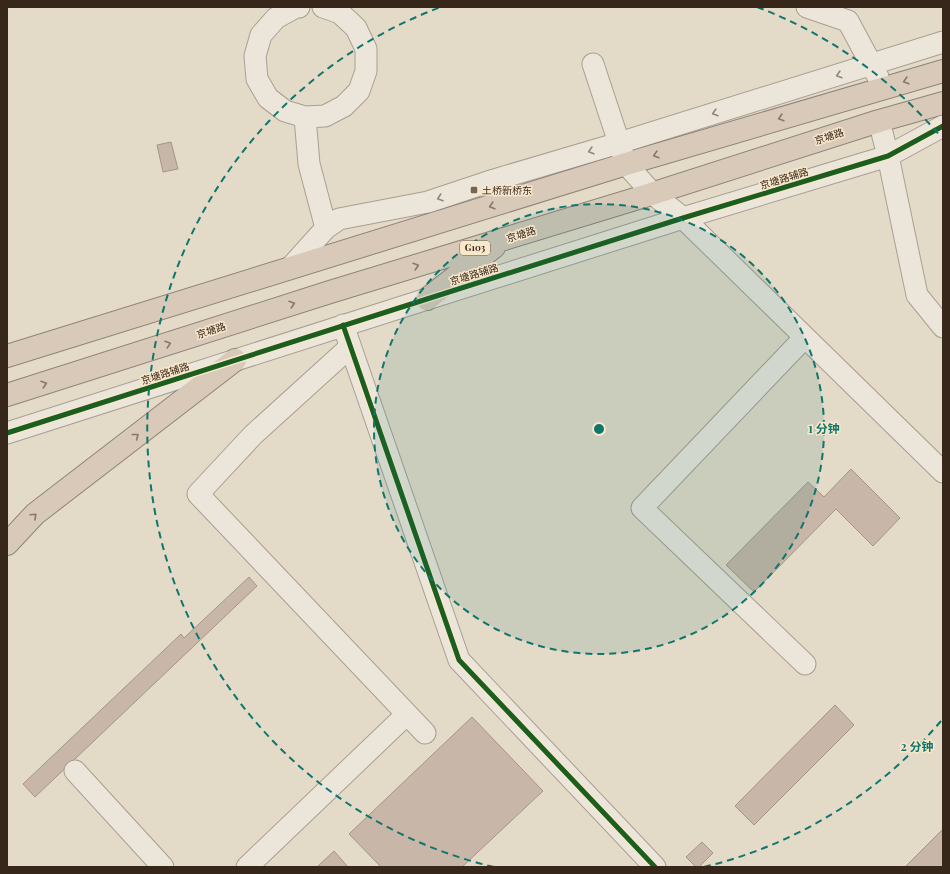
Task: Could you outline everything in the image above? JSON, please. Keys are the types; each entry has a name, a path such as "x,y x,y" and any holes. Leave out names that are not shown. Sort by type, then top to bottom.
{"highway":[{"path":"7,356 626,164 943,70"},
{"name":"京塘路","path":"7,396 337,290 653,194 879,121 943,103"},
{"path":"427,299 505,239"},
{"path":"7,544 35,514 235,360"}],"street":[{"path":"299,7 296,7 276,18 261,35 255,56 258,79 268,98 285,111 305,117 325,116 344,106 359,91 366,72 366,49 356,28 340,13 323,7"},
{"path":"807,7 848,21 884,88"},
{"path":"290,268 326,228 339,219 428,202 494,180 619,143 943,42"},
{"path":"593,64 626,164 653,194 684,218 943,472"},
{"path":"305,117 309,164 326,228"},
{"path":"879,121 888,156 917,295 943,327"},
{"name":"京塘路辅路","path":"7,433 343,325 684,218 888,156 943,126"},
{"path":"343,325 458,660 655,867"},
{"path":"805,337 642,508 805,664"},
{"path":"350,347 252,435 198,494 425,732"},
{"path":"247,867 407,714"},
{"path":"75,771 163,867"}],"building":[{"path":"171,142 178,169 163,172 157,145"},
{"path":"851,469 900,518 873,546 836,509 754,592 726,565 808,482 824,497"},
{"path":"249,577 257,586 35,797 23,784 181,634 184,638"},
{"path":"835,705 854,725 754,825 735,806"},
{"path":"472,717 543,791 462,867 381,867 349,834"},
{"path":"943,829 943,867 905,867"},
{"path":"702,842 713,853 699,867 696,867 686,857"},
{"path":"334,851 348,867 317,867"}],"cycle path":[{"path":"7,433 683,218 888,156 943,126"},
{"path":"343,325 459,660 655,867"}],"place":[{"name":"土桥新桥东","path":"474,190"}]}
